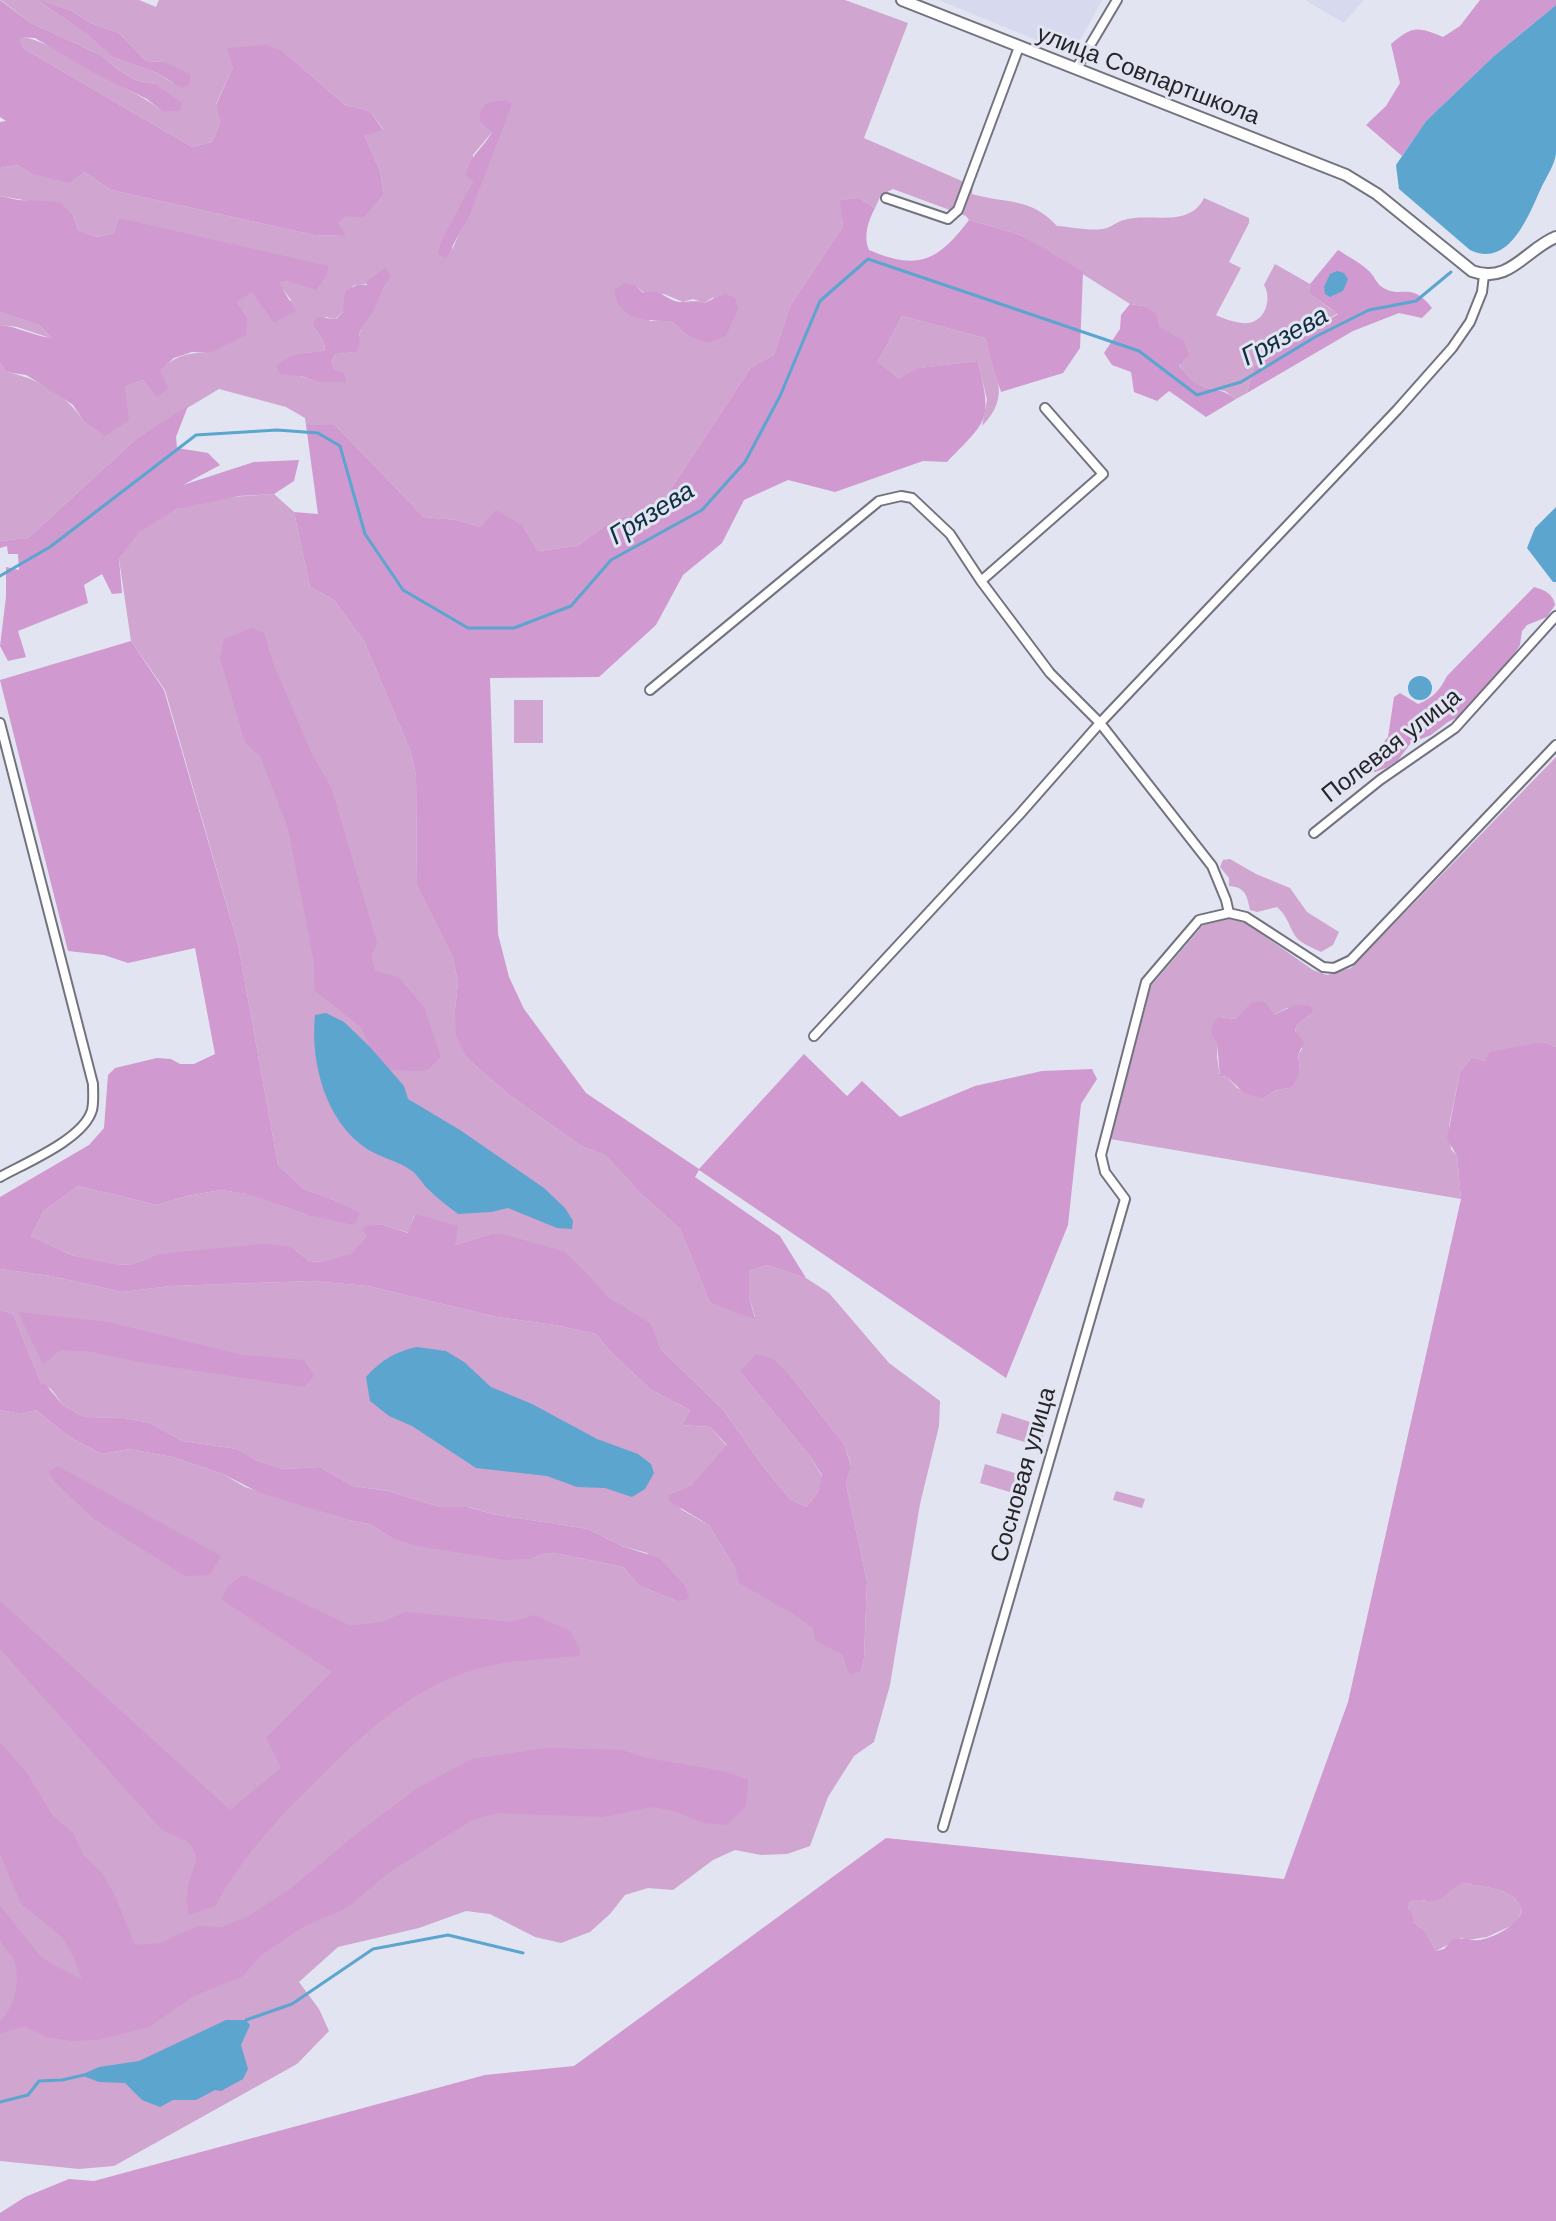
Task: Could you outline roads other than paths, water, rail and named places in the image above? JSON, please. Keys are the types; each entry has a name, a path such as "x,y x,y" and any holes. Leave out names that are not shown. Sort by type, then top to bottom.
{"street":[{"name":"улица Совпартшкола","path":"902,0 1327,167 1377,194 1472,271 1484,275"},
{"path":"1076,69 1117,0"},
{"path":"886,198 948,219 958,210 1019,47"},
{"path":"814,1036 1100,723 1452,348 1470,322 1482,292 1484,275 1501,274 1556,237"},
{"path":"981,581 1103,474 1045,408"},
{"path":"650,690 879,501 901,496 912,498 950,534 1050,673 1100,723 1212,866 1229,913 1246,917 1323,967 1334,968 1351,960 1556,745"},
{"name":"Полевая улица","path":"1314,833 1380,780 1455,728 1556,616"},
{"path":"0,723 93,1084 91,1111 81,1128 71,1137 0,1177"},
{"name":"Сосновая улица","path":"943,1827 1125,1199 1105,1172 1101,1155 1146,982 1199,920 1229,913"}],"water":[{"path":"1556,5 1554,161 1516,236 1496,252 1484,254 1470,250 1399,189 1396,165 1426,121 1494,56"},
{"path":"1337,271 1344,273 1348,279 1343,291 1330,297 1325,294 1324,287 1330,274"},
{"path":"1556,507 1556,582 1553,582 1527,548 1535,528"},
{"path":"1420,676 1428,680 1432,688 1428,696 1420,700 1412,696 1408,688 1412,680"},
{"path":"326,1013 344,1022 370,1047 404,1086 408,1099 460,1130 544,1188 565,1208 573,1221 572,1229 557,1228 508,1208 458,1214 432,1193 412,1171 372,1152 353,1137 331,1107 318,1071 315,1015"},
{"path":"417,1347 446,1351 464,1362 491,1387 532,1404 597,1439 638,1454 651,1464 654,1473 645,1489 632,1497 605,1488 577,1487 547,1476 476,1468 412,1426 389,1416 370,1401 366,1377 389,1358"},
{"path":"226,2020 246,2020 250,2025 241,2045 248,2069 243,2079 221,2091 215,2090 196,2100 173,2100 160,2107 142,2100 125,2083 99,2082 81,2075 99,2067 139,2061"}],"waterway":[{"name":"Грязева","path":"0,576 50,547 196,435 277,430 318,433 340,446 365,534 403,590 468,628 514,628 571,606 611,560 702,510 745,462 780,396 820,301 868,259 1139,351 1197,395 1241,382 1315,337 1369,310 1416,301 1451,272"},
{"path":"246,2020 292,2004 373,1949 448,1935 523,1953"},
{"path":"0,2102 28,2095 39,2081 84,2075"}]}
